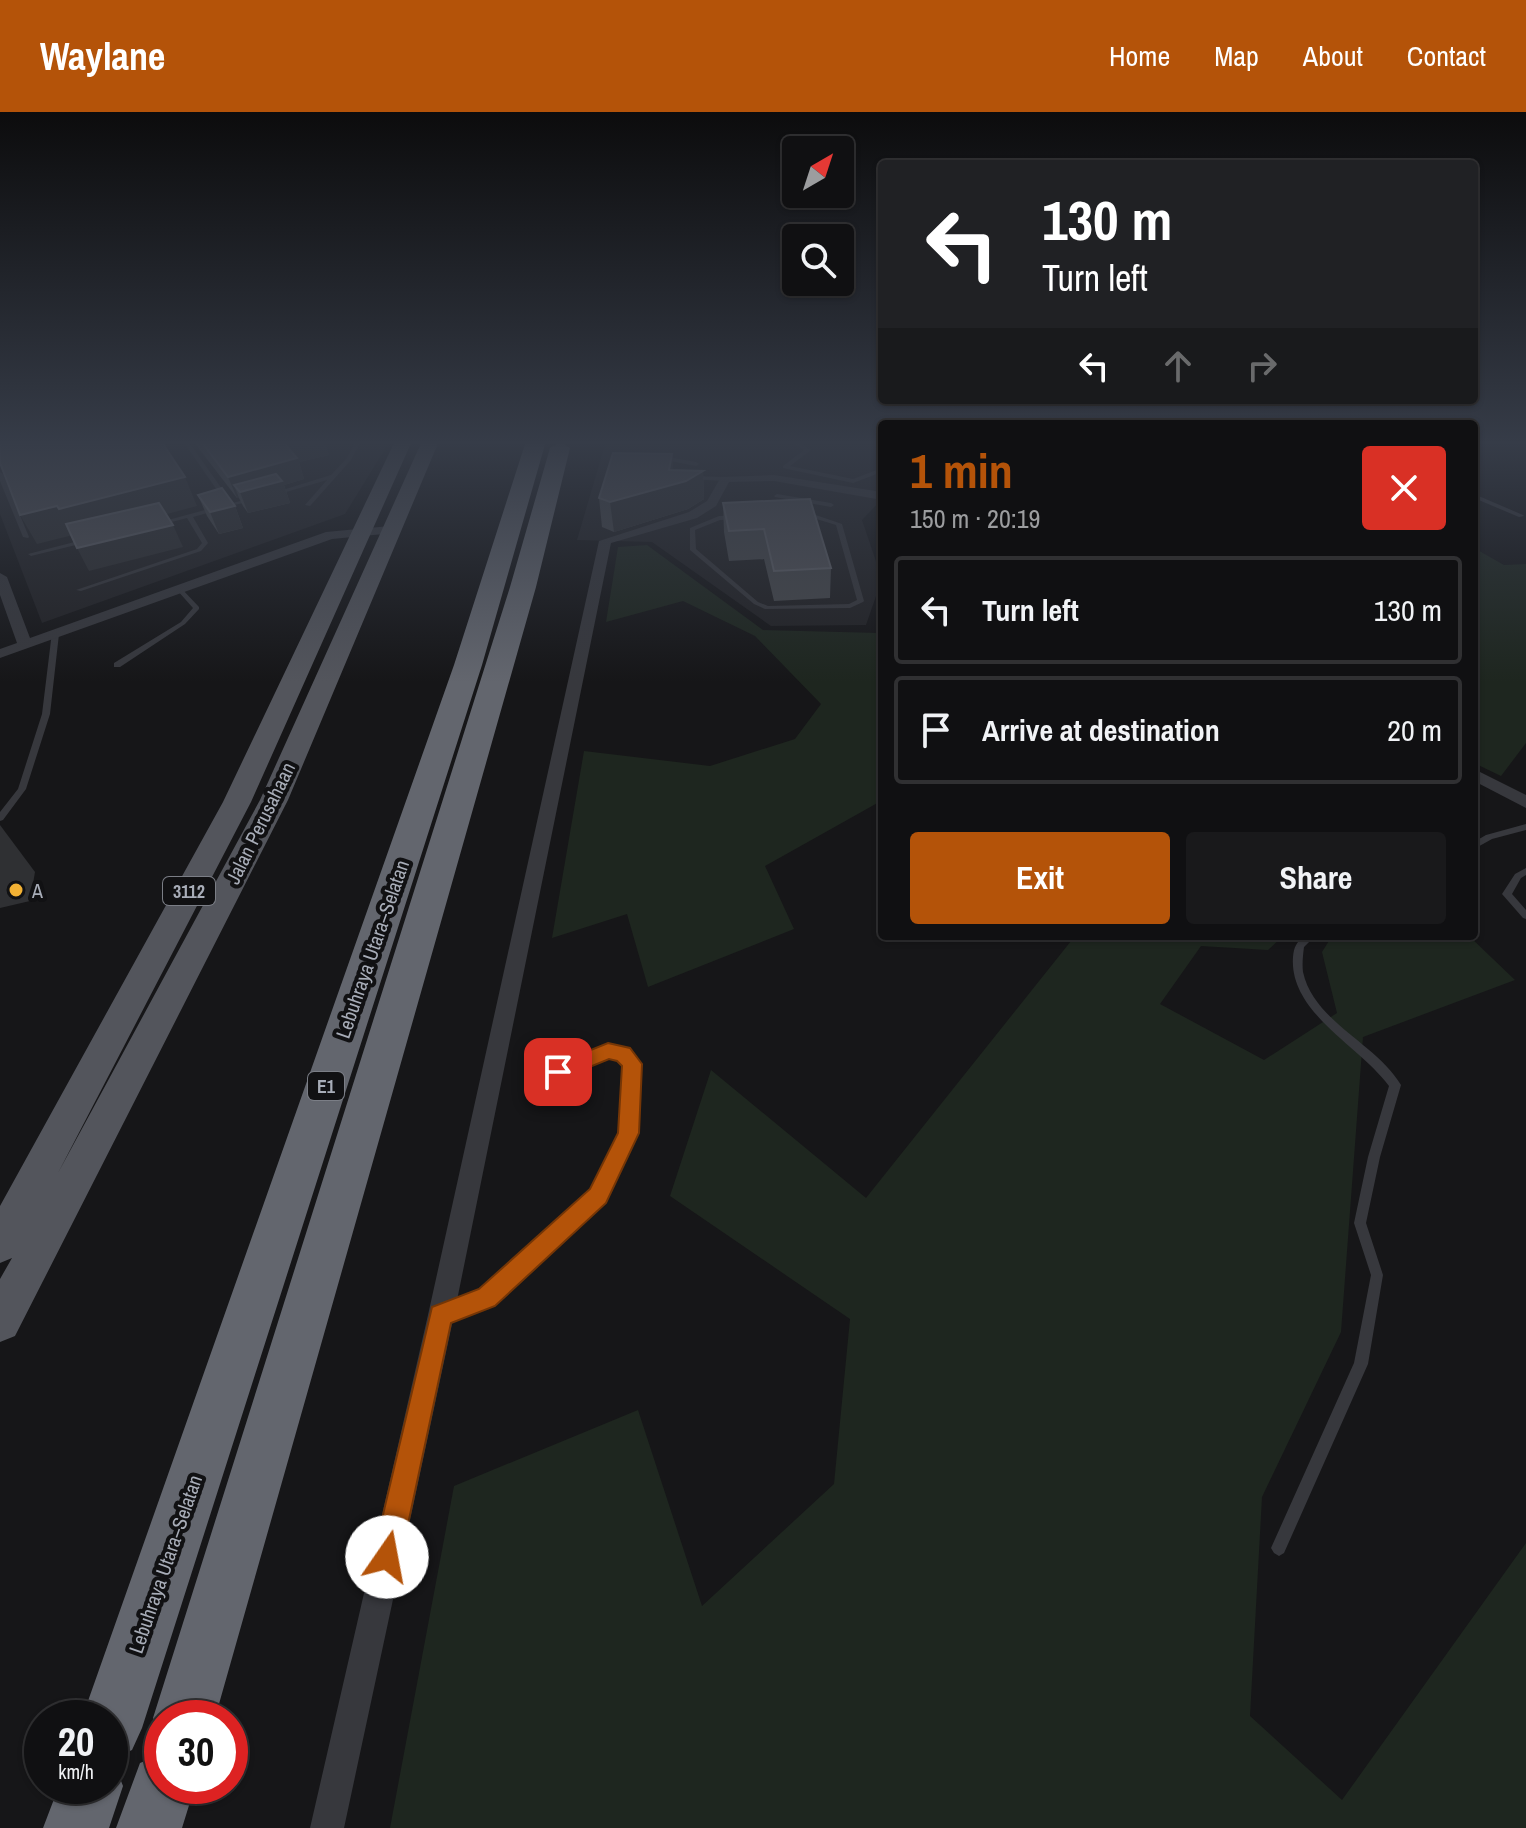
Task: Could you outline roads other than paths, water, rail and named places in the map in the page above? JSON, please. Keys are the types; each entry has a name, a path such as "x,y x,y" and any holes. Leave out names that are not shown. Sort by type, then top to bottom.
{"highway":[{"name":"Lebuhraya Utara–Selatan","path":"119,1700 468,665 512,521"},
{"name":"Lebuhraya Utara–Selatan","path":"189,1700 540,521"},
{"path":"76,1828 85,1804"},
{"path":"149,1828 157,1804"}],"main road":[{"name":"Jalan Perusahaan","path":"0,1321 274,800 342,640 378,521"},
{"name":"Jalan Perusahaan","path":"0,1244 237,802 381,521"}],"street":[{"path":"327,1828 441,1315 605,541 672,521"},
{"path":"0,654 330,535 375,530"},
{"path":"0,577 25,644"},
{"path":"1478,776 1526,802"}],"lane":[{"path":"19,521 26,537"},
{"path":"146,526 167,521"},
{"path":"79,590 199,550 205,543 192,521"},
{"path":"711,521 692,529 693,550 756,603 767,608 850,606 861,601 839,524 830,521"},
{"path":"31,554 88,540"},
{"path":"117,665 183,623 197,608 179,589"},
{"path":"0,818 22,789 46,714 55,634"},
{"path":"1478,844 1489,837 1526,827"},
{"path":"1526,871 1518,876 1507,894 1526,916"},
{"path":"1279,1548 1361,1364 1377,1275 1360,1223 1374,1157 1395,1085 1385,1067 1353,1042 1313,1002 1298,972 1299,946 1306,940"},
{"path":"441,1315 487,1298 542,1251 598,1196 623,1146 629,1133 632,1064 623,1054 608,1051 558,1072"}],"place":[{"name":"A","path":"16,890"}]}
